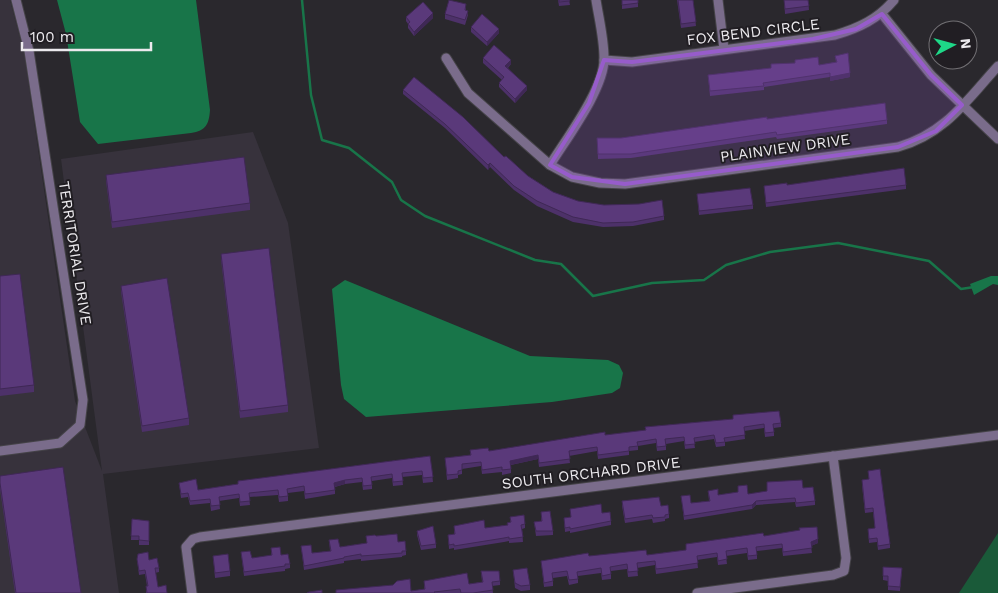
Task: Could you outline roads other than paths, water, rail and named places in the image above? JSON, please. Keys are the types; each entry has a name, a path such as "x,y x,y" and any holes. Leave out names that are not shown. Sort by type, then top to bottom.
{"street":[{"name":"TERRITORIAL DRIVE","path":"0,451 60,443 80,425 83,400 30,51 16,0"},
{"path":"550,165 589,103 604,60 596,0"},
{"path":"718,0 724,49"},
{"name":"FOX BEND CIRCLE","path":"604,60 632,62 835,35 856,29 882,14 894,0"},
{"path":"882,14 931,75 998,138"},
{"name":"PLAINVIEW DRIVE","path":"446,58 468,93 550,165 572,177 600,183 625,184 898,147 919,141 950,120 998,66"},
{"name":"SOUTH ORCHARD DRIVE","path":"192,593 186,554 189,542 200,537 998,435"},
{"path":"697,593 833,575 844,571 846,558 833,456"}],"waterway":[{"path":"302,0 311,95 322,140 349,148 392,182 401,200 425,216 535,260 561,264 593,296 652,283 704,280 726,265 770,252 838,243 929,261 961,289 974,287"}]}
